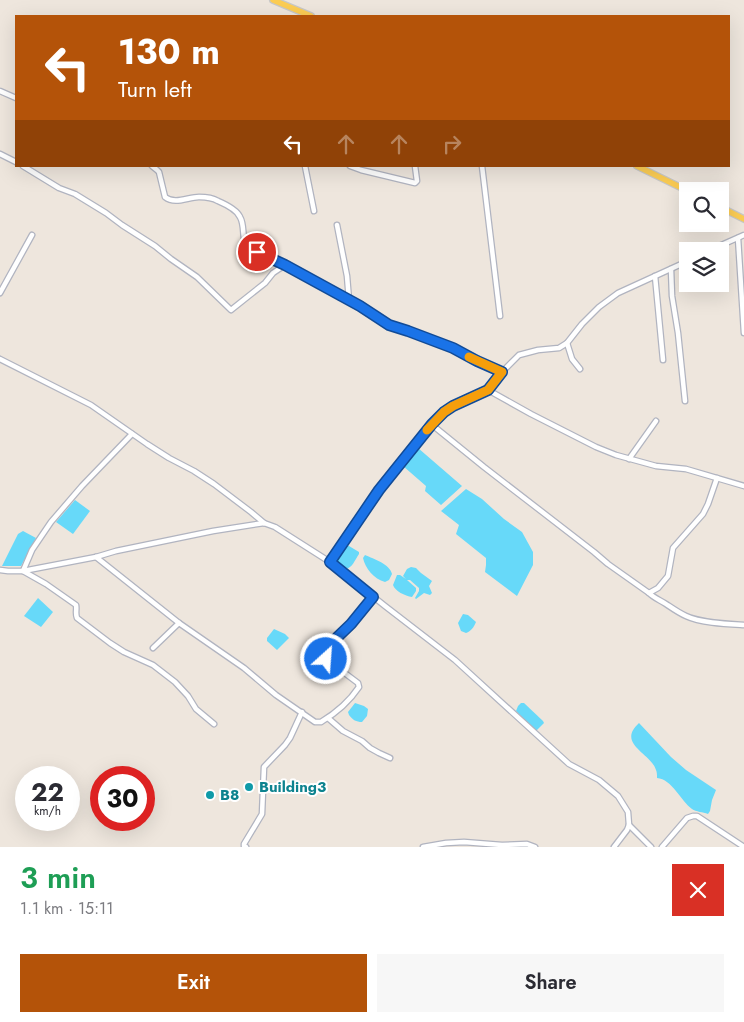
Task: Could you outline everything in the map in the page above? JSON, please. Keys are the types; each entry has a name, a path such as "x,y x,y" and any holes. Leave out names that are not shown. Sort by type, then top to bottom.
{"main road":[{"path":"273,0 308,15"},
{"path":"639,167 679,187"},
{"path":"729,212 744,219"}],"street":[{"path":"0,91 15,98"},
{"path":"0,154 15,162"},
{"path":"25,167 59,188 75,194 106,212 197,277 231,310 285,265"},
{"path":"153,167 159,172 165,198 168,200 198,197 217,200 234,210 240,216 247,247 285,265 349,300 389,325 453,348 502,372"},
{"path":"305,167 314,211"},
{"path":"353,167 415,182 417,181 415,167"},
{"path":"482,167 500,316"},
{"path":"336,225 347,276 349,300"},
{"path":"0,293 32,235"},
{"path":"729,242 744,235"},
{"path":"738,238 744,333"},
{"path":"330,562 379,490 432,424 444,412 488,390 519,354 559,348 567,343 599,307 618,293 679,265"},
{"path":"671,269 672,296 685,401"},
{"path":"655,276 663,360"},
{"path":"567,343 572,359 580,370"},
{"path":"0,359 91,405 169,458 214,484 264,523 275,527 330,562 455,660 569,764 599,780 618,796 628,812 629,825 614,847"},
{"path":"488,390 531,414 616,455 656,466 686,469 744,486"},
{"path":"629,459 656,421"},
{"path":"432,424 608,564 655,598 679,613 694,619 744,625"},
{"path":"23,571 32,550 51,522 82,486 132,434"},
{"path":"649,593 658,588 668,576 673,548 703,514 717,478"},
{"path":"0,570 23,571 96,557 116,550 264,523"},
{"path":"96,557 179,623 244,668 276,695 316,722 321,722 328,718 346,703 359,687 358,683 326,659 324,652 351,624 373,597"},
{"path":"23,571 76,605 76,618 98,635 124,652 153,666 176,682 196,708 214,724"},
{"path":"153,648 179,623"},
{"path":"246,847 244,844 262,814 264,766 290,738 302,712"},
{"path":"328,718 343,731 390,758"},
{"path":"662,847 687,818 698,816 744,847"},
{"path":"629,825 651,847"},
{"path":"422,847 464,842 502,845 527,844 535,847"}],"water":[{"path":"418,448 462,486 441,505 425,491 426,486 403,466"},
{"path":"466,489 482,499 522,532 533,552 533,565 517,596 485,572 486,558 456,534 459,525 441,511"},
{"path":"75,500 90,511 73,534 56,522"},
{"path":"23,531 36,538 21,566 2,566 18,534"},
{"path":"347,546 359,552 359,554 352,565 346,569 338,563 338,558"},
{"path":"365,555 381,562 391,570 392,574 389,580 381,581 371,573 364,562 363,558"},
{"path":"411,567 416,568 432,581 429,586 432,593 430,595 424,593 416,599 419,588 410,580 407,580 416,588 412,597 406,596 394,587 397,575 406,579 403,576 407,569"},
{"path":"38,598 53,612 41,627 24,616"},
{"path":"463,614 468,615 476,622 472,629 466,633 461,631 458,623"},
{"path":"274,629 289,638 277,650 267,641 267,638"},
{"path":"355,703 368,709 367,716 362,722 358,722 349,715 348,712"},
{"path":"521,703 524,703 543,721 544,723 536,731 516,711"},
{"path":"639,723 671,757 686,770 716,790 708,814 692,809 672,786 657,778 653,764 637,748 631,737 633,730"}],"slow traffic":[{"path":"427,430 444,412 453,406 488,390 502,372 469,357"}],"place":[{"name":"Building3","path":"249,787"},
{"name":"B8","path":"210,795"}],"route":[{"path":"257,252 360,306 389,325 453,348 502,372 488,390 453,406 432,424 379,490 330,562 373,597 351,624 326,648 324,655 326,659"}]}
